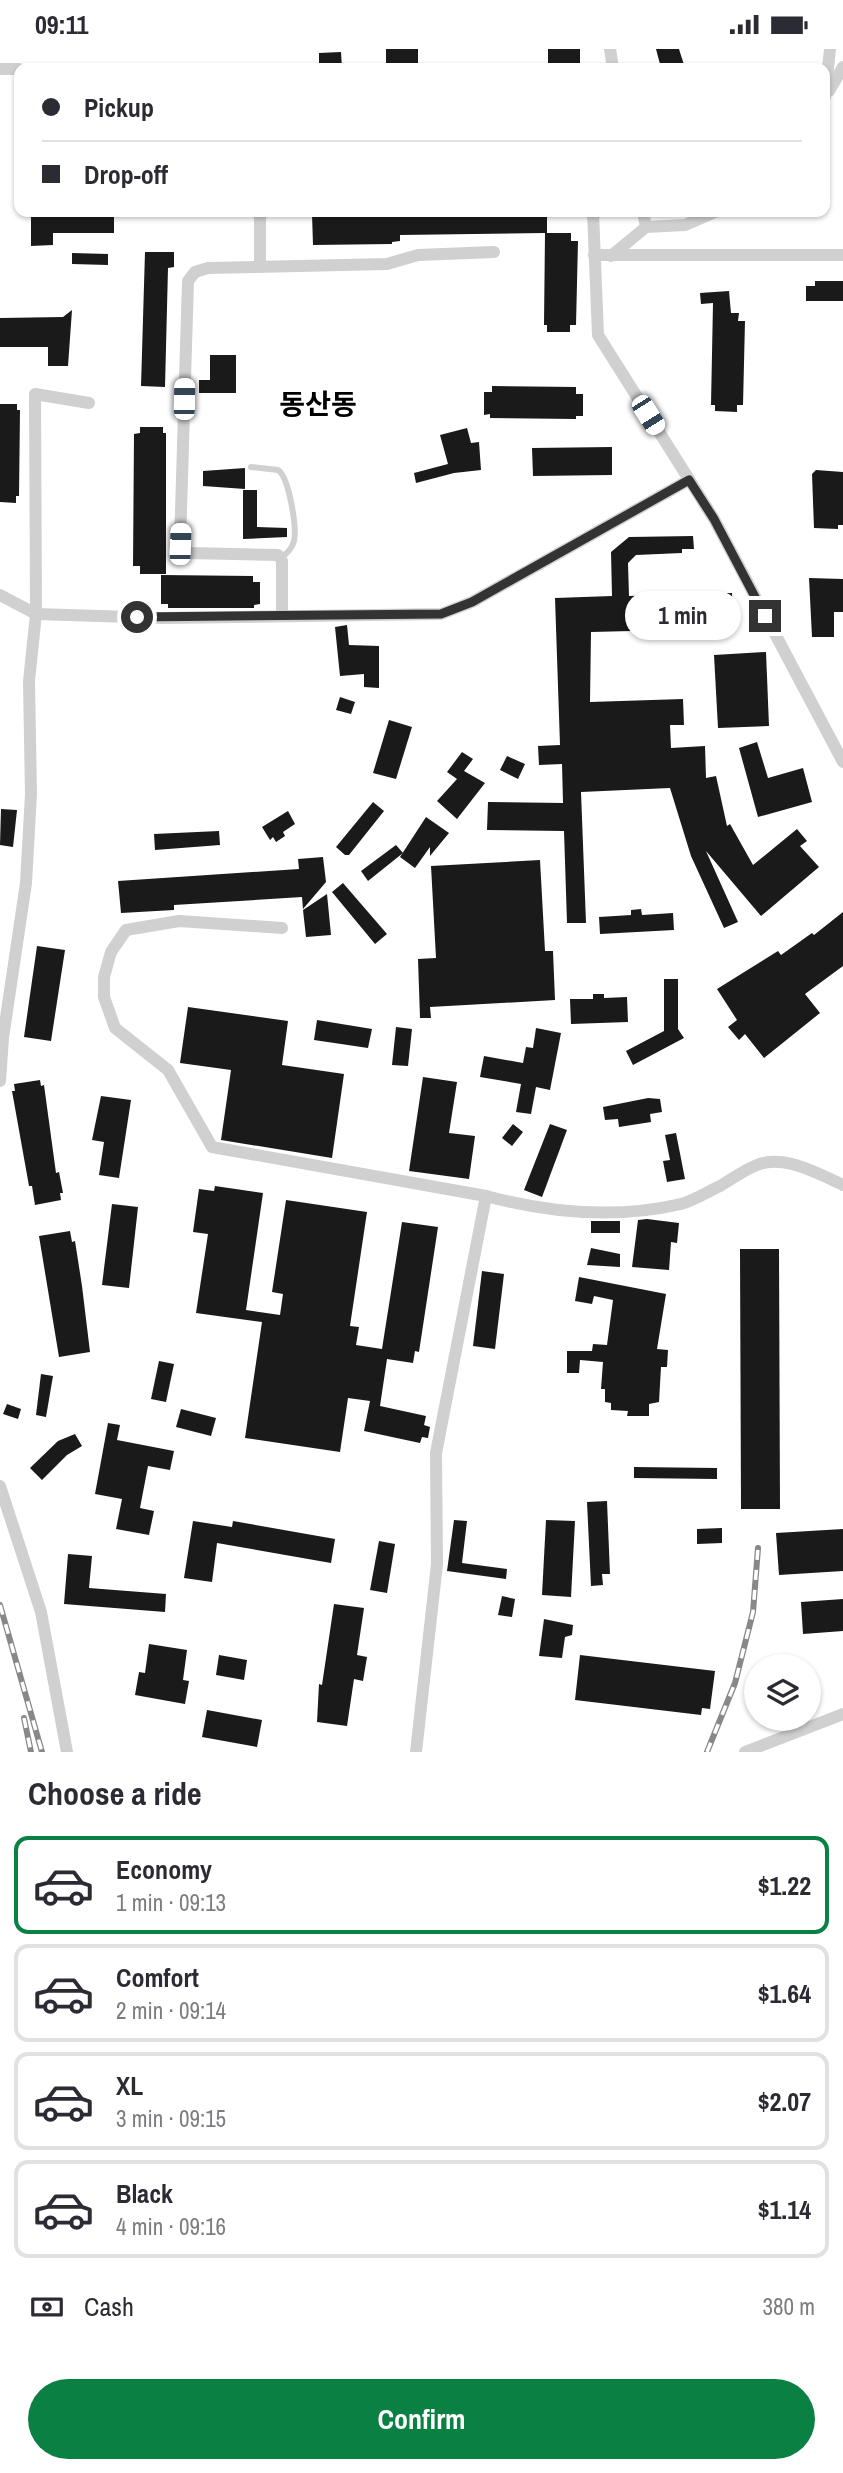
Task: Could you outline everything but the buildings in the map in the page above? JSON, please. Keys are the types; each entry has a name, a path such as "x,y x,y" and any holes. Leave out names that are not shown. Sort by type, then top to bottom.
{"street":[{"path":"830,89 843,67"},
{"path":"260,217 260,267"},
{"path":"593,217 598,335 714,519 843,762"},
{"path":"644,217 646,227"},
{"path":"611,255 646,227 685,225 703,217"},
{"path":"282,616 280,559 271,554 188,553 181,550 188,281 195,272 208,268 387,264 418,255 494,252"},
{"path":"594,255 843,255"},
{"path":"0,1081 3,1038 26,883 31,794 29,681 36,614 35,394 89,403"},
{"path":"0,595 36,614 162,618 441,614 472,602 689,480"},
{"path":"282,928 179,921 126,930 111,952 104,977 104,997 115,1028 168,1070 212,1147 486,1196 533,1209 567,1213 640,1209 696,1199 759,1164 783,1163 807,1169 843,1185"},
{"path":"416,1752 438,1564 436,1453 486,1196"},
{"path":"0,1486 41,1612 67,1752"},
{"path":"746,1752 843,1714"}],"lane":[{"path":"251,467 278,470 286,478 294,539 290,550 280,559"}],"railway":[{"path":"707,1752 735,1683 753,1612 758,1548"},
{"path":"0,1605 42,1752"},
{"path":"24,1718 31,1752"}],"district":[{"name":"동산동","path":"318,404"}],"route":[{"path":"137,617 408,617 441,614 472,602 689,480 714,519 765,616"}]}
